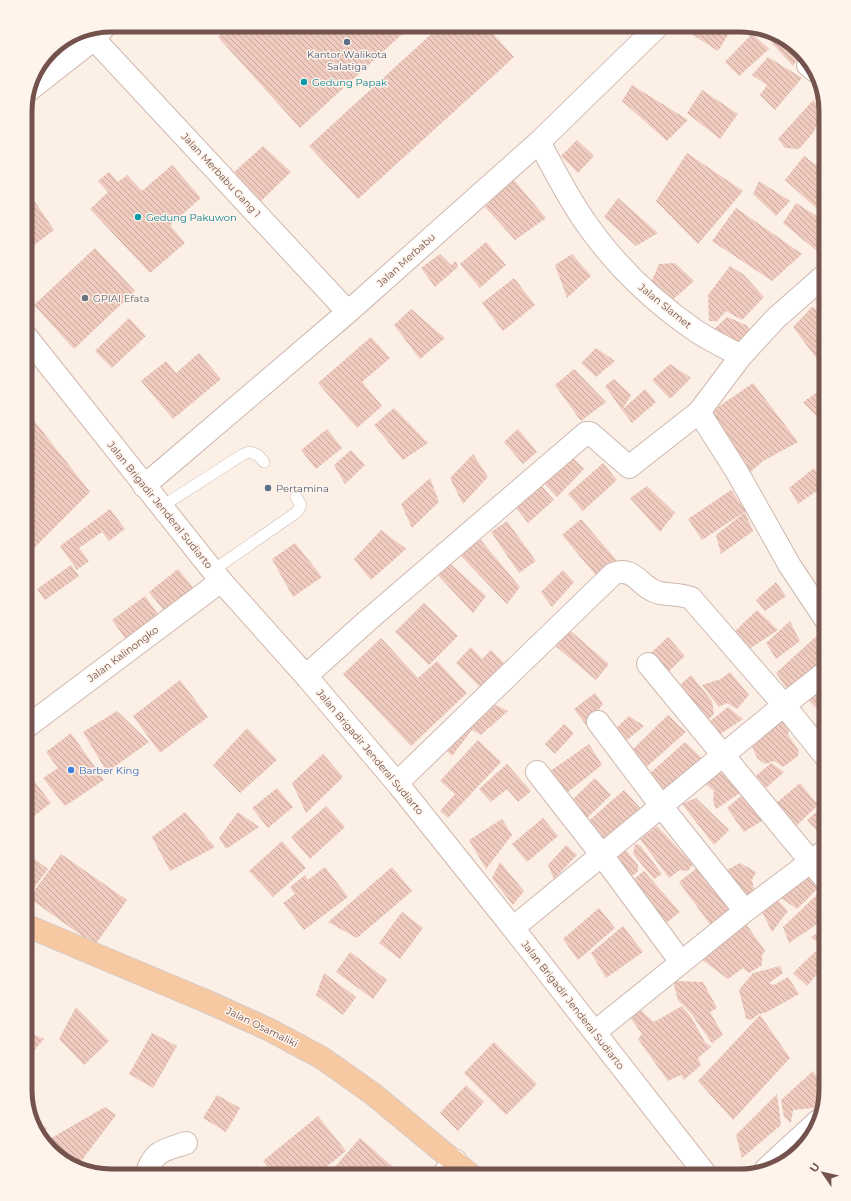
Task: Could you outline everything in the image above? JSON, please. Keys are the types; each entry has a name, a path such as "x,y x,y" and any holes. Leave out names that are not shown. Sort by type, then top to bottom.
{"main road":[{"name":"Jalan Osamaliki","path":"32,928 208,1002 270,1030 322,1058 373,1094 449,1168"}],"street":[{"name":"Jalan Merbabu","path":"144,486 348,312 539,142 652,32"},
{"path":"37,84 100,33"},
{"name":"Jalan Merbabu Gang 1","path":"100,33 348,312"},
{"name":"Jalan Slamet","path":"539,142 585,223 616,261 640,286 697,332 741,356"},
{"path":"306,676 367,621 586,433 590,433 629,466 699,412 741,356 775,319 819,280"},
{"name":"Jalan Brigadir Jenderal Sudiarto","path":"32,344 216,576 306,676 397,783 513,928 702,1169"},
{"path":"699,412 737,472 790,566 819,610"},
{"path":"397,783 613,574 621,571 630,573 651,590 660,593 684,595 691,598 784,705 819,748"},
{"name":"Jalan Kalinongko","path":"32,722 216,576"},
{"path":"595,1032 745,911 819,855 724,756 648,664"},
{"path":"513,928 601,854 724,756 819,678"},
{"path":"598,722 745,911"},
{"path":"537,772 601,854 681,962"},
{"path":"776,1160 807,1132"},
{"path":"148,1169 149,1164 160,1151 186,1144"}],"lane":[{"path":"161,507 242,455 249,452 258,455 264,462"},
{"path":"216,576 297,512 301,505 296,497"}],"building":[{"name":"Gedung Papak","path":"223,32 404,32 300,128 218,37"},
{"path":"433,32 491,32 514,57 358,199 309,146"},
{"path":"691,32 730,32 718,51"},
{"path":"752,34 769,49 739,76 725,62"},
{"path":"772,39 775,40 796,55 798,58 793,66 770,41"},
{"path":"768,57 802,78 775,110 760,95 767,85 752,75"},
{"path":"632,85 688,120 667,141 622,101"},
{"path":"702,90 738,114 720,139 687,113"},
{"path":"813,100 818,106 819,121 813,133 799,149 785,148 778,139"},
{"path":"577,140 594,156 578,173 561,156"},
{"path":"263,146 291,172 258,204 230,176"},
{"path":"687,153 743,191 698,244 656,201"},
{"path":"804,156 819,167 819,211 785,180"},
{"name":"Gedung Pakuwon","path":"172,165 201,198 170,225 185,243 150,273 90,209 108,192 98,181 109,172 118,182 127,175 142,191"},
{"path":"513,179 546,218 515,240 485,207"},
{"path":"759,181 790,201 776,216 753,194"},
{"path":"32,197 54,230 32,247"},
{"path":"618,198 658,233 636,246 604,217"},
{"path":"796,203 819,218 819,249 817,251 783,223"},
{"path":"736,208 802,254 772,281 712,241"},
{"path":"486,242 506,265 480,288 460,264"},
{"name":"GPIAI Efata","path":"95,248 135,291 74,349 34,305"},
{"path":"440,254 451,265 456,261 458,267 435,287 421,268"},
{"path":"572,254 591,276 567,298 555,265"},
{"path":"675,263 694,281 670,302 649,287 659,264"},
{"path":"730,266 743,274 764,297 742,320 726,311 717,321 709,321 708,295"},
{"path":"514,278 535,305 503,331 482,303"},
{"path":"812,307 819,312 819,362 793,327"},
{"path":"411,309 445,338 420,359 394,325"},
{"path":"727,317 746,325 750,330 733,349 709,334"},
{"path":"129,318 146,336 112,368 95,351"},
{"path":"371,337 390,358 362,382 382,406 357,428 318,383"},
{"path":"596,348 615,361 596,377 581,363"},
{"path":"199,353 221,379 173,419 141,381 166,361 176,373"},
{"path":"670,364 691,378 670,399 652,380"},
{"path":"574,369 606,402 581,421 555,385"},
{"path":"614,379 631,395 622,410 605,386"},
{"path":"753,383 798,442 763,461 745,477 705,416"},
{"path":"645,389 656,402 632,423 622,410"},
{"path":"819,391 819,419 803,402"},
{"path":"394,408 428,443 403,460 374,425"},
{"path":"32,418 90,492 32,550"},
{"path":"327,429 342,448 316,469 301,450"},
{"path":"518,429 537,452 523,464 504,442"},
{"path":"351,450 365,465 345,484 334,465"},
{"path":"568,453 584,469 557,497 541,480"},
{"path":"473,454 488,477 463,504 450,478"},
{"path":"603,463 617,480 583,511 568,494"},
{"path":"814,468 819,476 819,489 798,504 789,488"},
{"path":"430,478 439,502 412,528 401,504"},
{"path":"540,484 554,500 528,523 515,507"},
{"path":"647,486 675,513 660,532 630,498"},
{"path":"731,490 746,511 702,540 688,519"},
{"path":"110,509 125,529 109,541 102,532 79,548 89,561 77,570 60,546"},
{"path":"745,512 753,531 721,554 716,535"},
{"path":"581,519 618,562 599,579 562,535"},
{"path":"507,521 536,561 519,573 491,532"},
{"path":"381,530 406,549 371,580 354,559"},
{"path":"479,538 520,587 507,604 461,556"},
{"path":"295,543 322,577 293,597 272,559"},
{"path":"446,560 486,596 473,613 435,572"},
{"path":"71,565 79,576 45,600 37,589"},
{"path":"178,569 195,590 166,613 149,592"},
{"path":"563,570 574,582 552,607 541,592"},
{"path":"776,582 786,596 765,611 756,600"},
{"path":"145,596 160,617 128,642 112,620"},
{"path":"424,603 458,636 429,665 395,632"},
{"path":"757,610 778,630 745,652 731,635"},
{"path":"790,621 800,641 776,659 766,643"},
{"path":"567,628 609,664 596,680 553,644"},
{"path":"819,634 819,671 792,696 776,673"},
{"path":"668,637 685,656 667,673 651,653"},
{"path":"381,638 418,678 437,661 467,693 411,746 343,674"},
{"path":"471,647 482,659 491,650 508,667 484,691 456,663"},
{"path":"730,672 749,695 737,709 727,703 719,707 702,685 721,679"},
{"path":"691,675 712,701 714,714 703,725 678,687"},
{"path":"180,680 208,717 160,753 133,716"},
{"path":"819,691 819,710 808,700"},
{"path":"595,693 603,704 586,725 574,709"},
{"path":"489,702 508,711 481,735 472,730 452,756 443,747"},
{"path":"728,707 743,719 714,738 709,722"},
{"path":"117,711 149,742 107,772 83,732"},
{"path":"668,715 686,732 643,770 630,752"},
{"path":"629,716 644,726 621,745 610,734"},
{"path":"782,718 790,724 788,735 799,751 798,756 783,767 774,761 765,764 757,758 750,741"},
{"path":"564,724 574,733 555,754 545,744"},
{"path":"247,728 277,760 240,793 213,765"},
{"path":"71,733 104,780 65,806 43,778 58,768 46,752"},
{"path":"478,740 501,762 448,818 440,811 455,794 440,781"},
{"path":"685,742 707,763 664,798 648,775"},
{"path":"589,744 602,765 564,795 546,774"},
{"path":"323,754 343,777 306,813 292,783"},
{"path":"771,763 784,772 766,788 756,776"},
{"path":"507,764 531,791 518,802 507,789 491,802 479,789"},
{"path":"717,771 737,782 743,791 716,809 713,801 714,791 705,783"},
{"path":"32,778 51,803 32,818"},
{"path":"595,778 611,795 587,818 571,801"},
{"path":"800,783 818,805 791,831 775,804"},
{"path":"277,788 293,807 268,828 252,808"},
{"path":"624,790 642,810 602,846 584,825"},
{"path":"748,790 771,815 744,832 727,808"},
{"path":"696,798 729,830 714,845 682,804"},
{"path":"326,806 345,827 310,859 291,837"},
{"path":"819,810 819,833 807,820"},
{"path":"185,812 215,847 170,871 152,837"},
{"path":"238,812 259,827 226,849 219,838"},
{"path":"543,818 558,836 527,862 512,844"},
{"path":"502,819 512,835 486,869 469,840"},
{"path":"657,826 693,864 688,871 680,870 669,878 640,839"},
{"path":"282,841 306,868 273,897 249,871"},
{"path":"635,844 640,845 662,874 654,879 633,854"},
{"path":"566,845 577,855 554,879 548,865"},
{"path":"624,848 638,865 638,871 626,881 608,860"},
{"path":"61,854 127,900 95,945 32,900 32,894"},
{"path":"32,857 48,869 32,891"},
{"path":"500,862 524,891 513,905 492,878"},
{"path":"740,863 756,872 752,880 754,890 742,901 727,870"},
{"path":"702,864 733,909 714,930 679,882"},
{"path":"325,867 348,897 304,930 283,903 295,894 290,887 305,875 308,880"},
{"path":"392,867 412,891 357,938 328,922"},
{"path":"805,868 819,887 797,909 778,896"},
{"path":"644,871 680,912 666,923 653,904 646,908 628,884"},
{"path":"819,893 819,923 789,943 783,927"},
{"path":"774,896 788,911 772,932 758,903"},
{"path":"599,908 615,928 578,960 563,939"},
{"path":"402,912 423,928 400,959 379,943"},
{"path":"746,924 765,951 762,955 762,965 749,973 743,968 728,979 698,957"},
{"path":"623,926 643,952 606,978 591,953"},
{"path":"819,933 819,972 807,986 793,973 818,949 817,942 811,937"},
{"path":"350,952 387,980 373,999 336,972"},
{"path":"780,966 783,973 769,983 774,985 788,977 799,994 767,1012 759,1014 751,1020 746,1018 739,990 753,973"},
{"path":"324,973 356,997 343,1015 316,995"},
{"path":"673,981 703,982 717,1008 710,1012 723,1035 712,1043 690,1012 678,1000"},
{"path":"682,1006 691,1017 705,1042 711,1047 698,1058 701,1065 684,1080 681,1075 668,1081 638,1039 642,1034 627,1013 637,1007 654,1022"},
{"path":"76,1007 109,1041 84,1065 59,1039"},
{"path":"760,1015 790,1058 733,1120 698,1081"},
{"path":"152,1033 177,1046 153,1088 129,1074"},
{"path":"32,1034 44,1039 32,1053"},
{"path":"494,1042 537,1084 506,1115 464,1073"},
{"path":"813,1071 819,1080 817,1106 812,1108 793,1110 791,1123 784,1117 781,1100"},
{"path":"466,1085 484,1102 458,1131 440,1113"},
{"path":"777,1094 781,1125 742,1158 736,1135"},
{"path":"217,1095 240,1108 226,1132 203,1118"},
{"path":"105,1107 116,1115 80,1162 63,1153 49,1139"},
{"path":"318,1116 346,1151 324,1169 269,1169 263,1161"},
{"path":"40,1123 47,1128 44,1132"},
{"path":"360,1138 394,1168 393,1169 333,1169"}],"place":[{"name":"Kantor Walikota Salatiga","path":"347,42"},
{"name":"Gedung Papak","path":"304,82"},
{"name":"Gedung Pakuwon","path":"138,217"},
{"name":"GPIAI Efata","path":"85,298"},
{"name":"Pertamina","path":"268,488"},
{"name":"Barber King","path":"71,770"}]}
